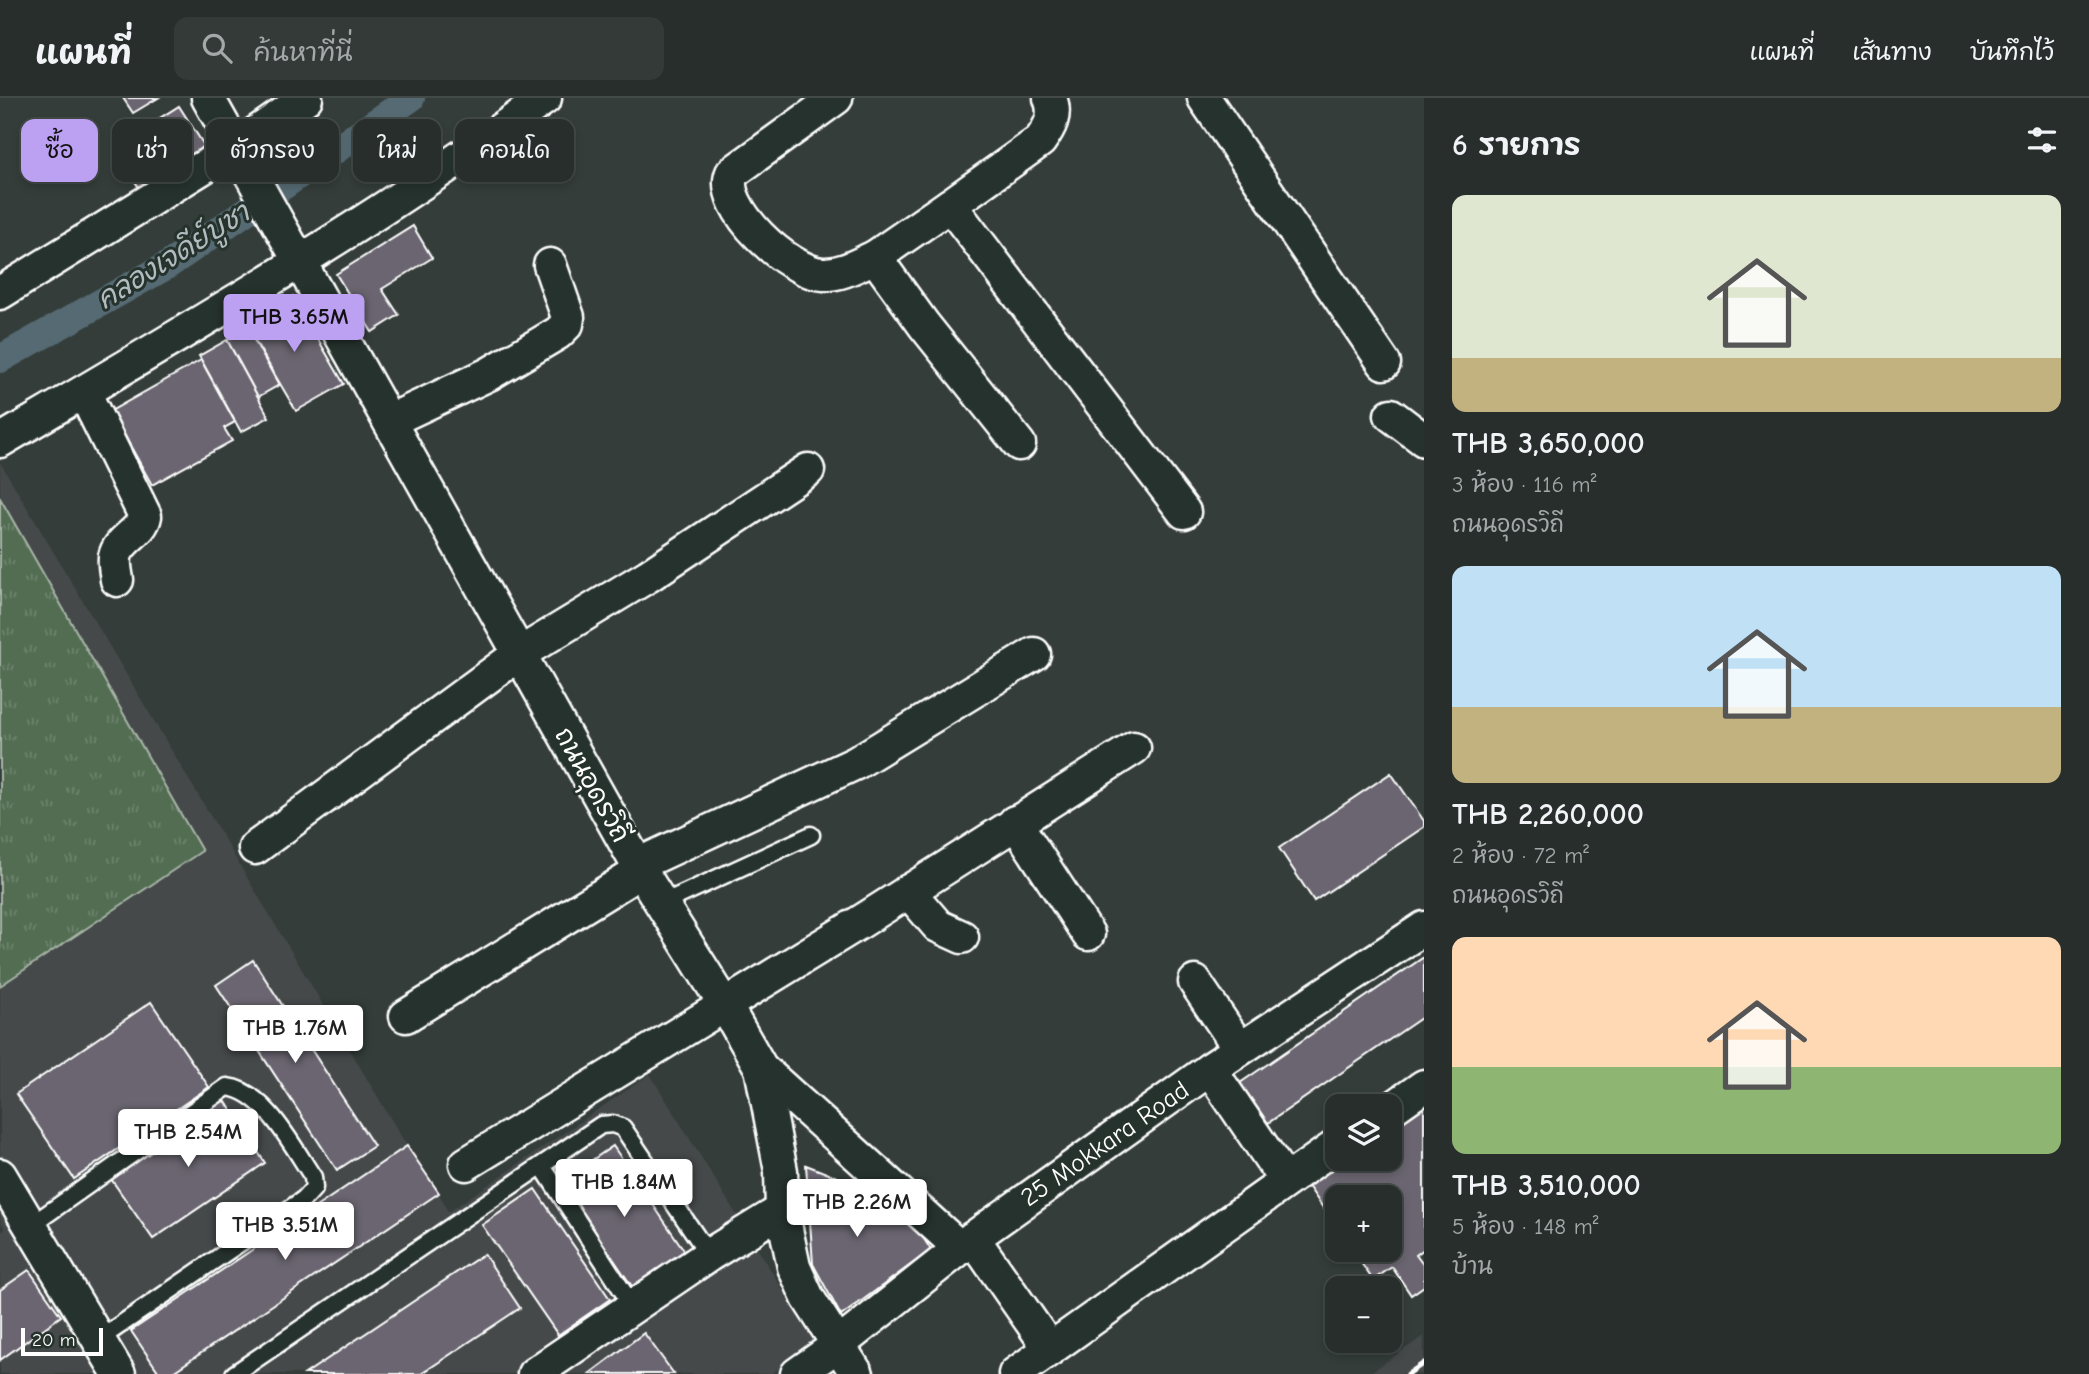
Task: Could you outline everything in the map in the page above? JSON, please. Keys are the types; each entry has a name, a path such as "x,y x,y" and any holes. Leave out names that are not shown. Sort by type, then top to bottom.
{"street":[{"name":"ถนนอุดรวิถี","path":"208,98 220,119"},
{"path":"276,119 306,98"},
{"path":"0,441 300,262 545,98"},
{"path":"836,98 732,173 728,181 730,192 743,217 765,242 801,268 822,274 848,269 874,257 1040,141 1050,128 1054,114 1050,98"},
{"path":"1204,98 1384,363"},
{"path":"0,293 206,166"},
{"name":"ถนนอุดรวิถี","path":"254,182 639,868 761,1068 967,1243 1049,1359"},
{"path":"950,205 1184,512"},
{"path":"874,257 924,325 1019,444"},
{"path":"389,421 489,374 558,333 567,324 568,317 550,265"},
{"path":"84,391 145,516 144,522 121,544 117,553 117,580"},
{"path":"1391,415 1424,440"},
{"path":"255,848 519,654 648,576 808,470"},
{"path":"406,1016 639,868 856,763 1034,654"},
{"path":"466,1164 1134,748"},
{"path":"1014,822 1088,934"},
{"path":"908,891 938,926 962,937"},
{"name":"25 Mokkara Road","path":"797,1374 967,1243 1210,1069 1424,928"},
{"path":"1195,982 1240,1049"},
{"path":"761,1068 781,1171 782,1210 794,1267 808,1298 857,1374"},
{"path":"1210,1069 1285,1180"},
{"path":"1402,1102 1424,1086"},
{"path":"1015,1374 1049,1359 1285,1180 1325,1153"},
{"path":"0,1175 119,1374"},
{"path":"534,1374 709,1255 782,1210"}],"lane":[{"path":"661,904 811,835"},
{"path":"30,1226 227,1087 239,1088 261,1102 313,1177 314,1188 304,1199 98,1340"},
{"path":"233,1374 601,1125 613,1124 623,1128 709,1255"},
{"path":"542,1166 633,1307"}],"shaded area":[{"path":"0,462 448,1212 650,1074 815,1342 771,1374 0,1374 0,1233 5,1229 0,1220"},
{"path":"1424,1336 1424,1374 1368,1374 1402,1353"}],"green space":[{"path":"0,498 202,851 0,986"}],"building":[{"path":"123,98 158,98 133,113"},
{"path":"179,106 187,119 158,119"},
{"path":"192,126 206,148 192,159"},
{"path":"135,182 155,182 141,191"},
{"path":"413,226 432,258 382,289 399,315 372,332 336,274"},
{"path":"293,296 344,384 296,411 245,324"},
{"path":"248,329 279,385 258,397 227,340"},
{"path":"227,340 269,417 241,432 199,356"},
{"path":"201,360 235,422 224,428 232,441 152,485 111,411"},
{"path":"1391,773 1424,821 1424,827 1314,901 1279,848"},
{"path":"1424,957 1424,1016 1268,1123 1240,1083"},
{"path":"253,960 374,1146 337,1170 216,985"},
{"path":"151,1002 209,1087 74,1179 16,1094"},
{"path":"224,1099 265,1163 153,1239 109,1176"},
{"path":"1424,1107 1424,1249 1416,1255 1424,1266 1424,1286 1411,1295 1402,1282 1402,1276 1398,1276 1392,1267 1379,1276 1370,1276 1360,1262 1402,1262 1402,1185 1325,1185 1325,1211 1308,1186 1330,1171 1402,1171 1402,1123"},
{"path":"407,1146 439,1193 170,1374 160,1374 131,1331"},
{"path":"613,1146 688,1256 636,1292 560,1182"},
{"path":"806,1165 872,1191 913,1222 931,1250 841,1316 813,1264"},
{"path":"535,1189 610,1299 558,1335 482,1225"},
{"path":"484,1254 520,1308 421,1374 305,1374"},
{"path":"29,1270 61,1316 0,1360 0,1290"},
{"path":"644,1333 674,1374 589,1374"}],"waterway":[{"name":"คลองเจดีย์บูชา","path":"0,359 168,265 411,98"}],"railway":[{"path":"1408,1374 1424,1363"}]}
